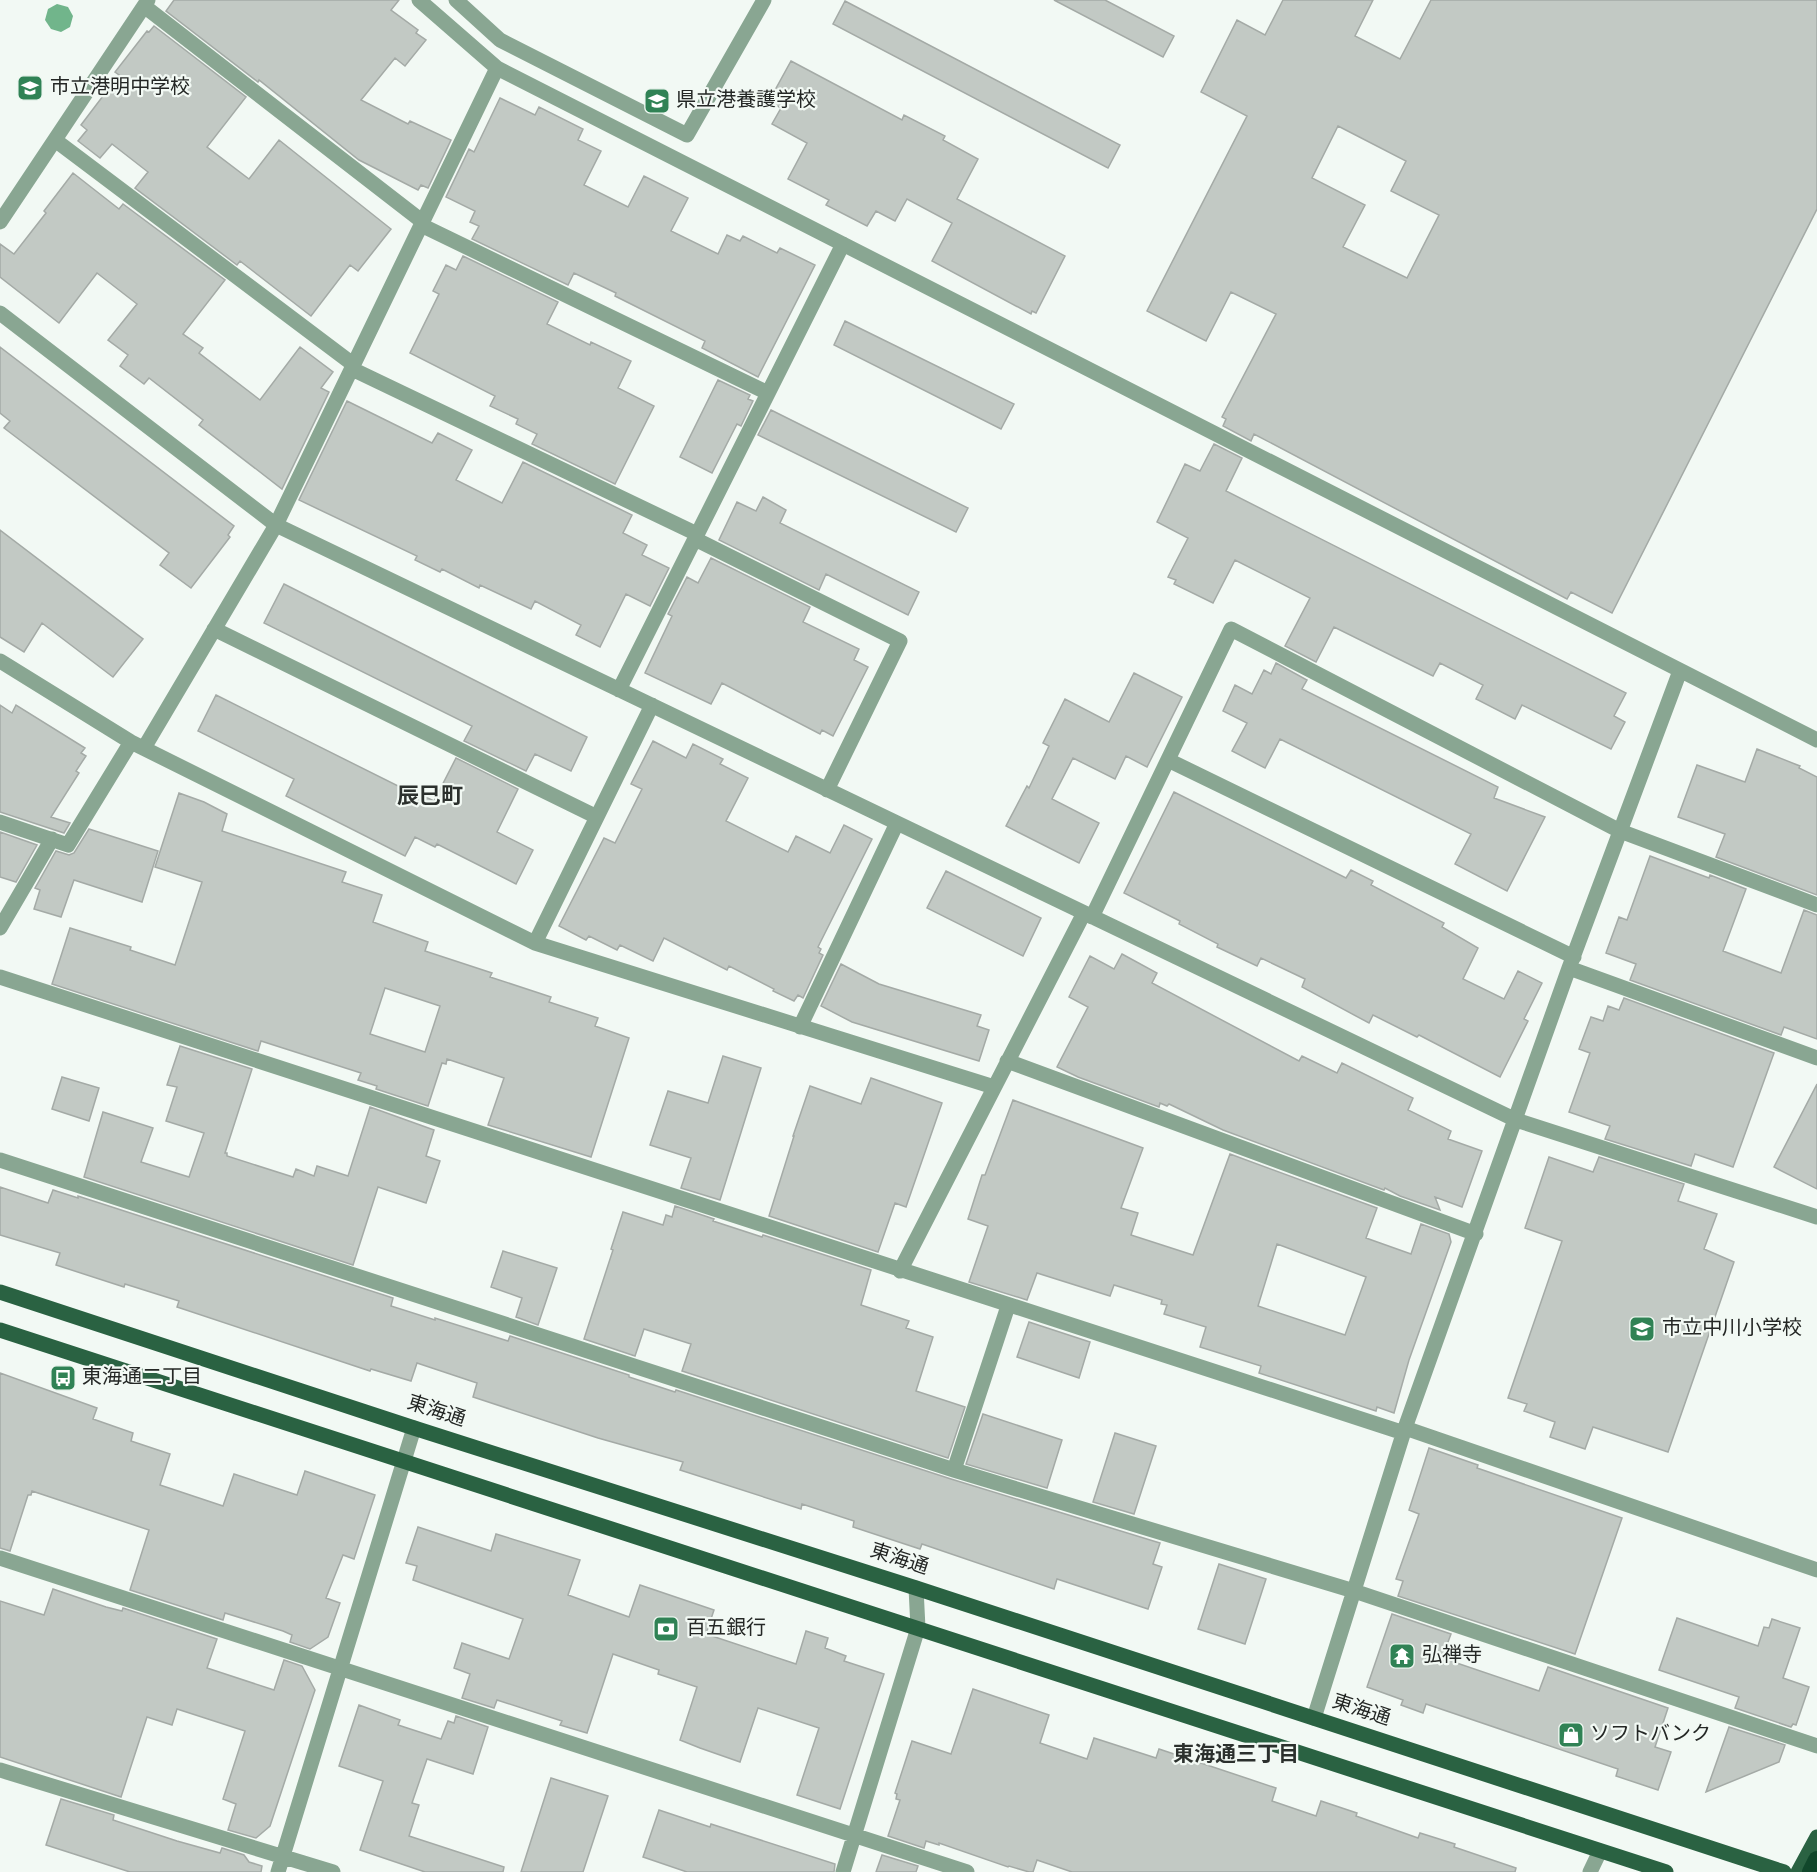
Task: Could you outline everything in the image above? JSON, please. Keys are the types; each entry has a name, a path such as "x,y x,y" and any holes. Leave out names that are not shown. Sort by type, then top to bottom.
{"highway":[{"path":"1811,1872 1817,1860"}],"main road":[{"name":"東海通","path":"0,1292 1784,1872"},
{"path":"0,1330 1666,1872"},
{"path":"1798,1872 1817,1837"}],"street":[{"path":"419,0 497,68 1817,740"},
{"path":"456,0 500,40 687,135 764,0"},
{"path":"0,222 146,3 422,224 768,393"},
{"path":"0,822 68,845 214,629 276,525 497,68"},
{"path":"54,140 353,367 900,641 827,790"},
{"path":"619,690 843,244"},
{"path":"0,314 276,525 1516,1120 1817,1217"},
{"path":"214,629 597,818"},
{"path":"900,1271 1007,1061 1088,915 1168,760 1231,629 1620,831 1817,905"},
{"path":"0,661 137,745 535,943 994,1087"},
{"path":"1314,1718 1404,1431 1572,962 1680,670"},
{"path":"535,943 652,705"},
{"path":"1168,760 1572,962 1817,1059"},
{"path":"800,1027 897,823"},
{"path":"0,928 52,839"},
{"path":"0,977 900,1271 1404,1431 1817,1570"},
{"path":"1007,1061 1476,1234"},
{"path":"0,1160 954,1470 1354,1591 1817,1746"},
{"path":"954,1470 1008,1305"},
{"path":"278,1872 414,1428"},
{"path":"0,1558 967,1872"},
{"path":"843,1872 918,1628 916,1588"},
{"path":"0,1770 333,1872"},
{"path":"1590,1872 1600,1851"}],"shaded area":[{"path":"57,4 68,7 73,16 70,27 61,32 51,29 45,20 48,9"}],"building":[{"path":"174,0 399,0 391,10 418,30 416,33 426,40 405,66 395,58 361,100 408,124 410,121 451,140 428,188 421,185 418,190 359,160 259,80 258,82 166,11"},
{"path":"1054,0 1105,0 1174,36 1163,57"},
{"path":"1283,0 1373,0 1355,36 1400,59 1431,0 1817,0 1817,209 1612,613 1571,592 1567,599 1254,434 1251,441 1223,426 1226,419 1222,417 1276,314 1231,292 1206,341 1147,311 1247,116 1201,92 1237,20 1265,35","holes":["1338,126 1406,161 1391,191 1439,215 1407,278 1343,247 1365,205 1312,178"]},
{"path":"845,1 1120,145 1108,168 833,24"},
{"path":"154,26 246,97 207,147 249,179 279,140 391,229 358,271 350,265 311,316 240,261 237,265 135,188 148,172 112,144 100,158 78,141 87,130 81,125 119,75 115,72 147,31 149,32"},
{"path":"791,61 902,120 904,115 945,136 943,140 978,159 957,199 1065,256 1036,313 1032,311 1031,314 932,261 952,223 907,199 895,221 876,211 867,226 826,205 829,200 788,179 807,143 772,124 781,108 769,101"},
{"path":"500,98 535,115 539,107 583,129 578,140 601,151 584,185 628,207 644,176 688,198 671,231 718,254 727,235 740,241 743,236 777,253 780,248 815,265 758,377 702,348 705,341 615,296 616,293 574,273 568,285 472,239 479,226 470,222 475,211 446,197 469,149 474,152"},
{"path":"73,173 119,209 123,204 225,280 183,334 203,348 199,353 260,400 300,347 333,372 321,388 329,392 282,489 199,425 203,420 149,378 144,384 120,366 128,355 108,340 137,304 97,273 59,323 0,277 0,244 14,254"},
{"path":"463,256 558,302 547,324 590,345 591,342 631,361 618,388 654,406 615,484 532,444 537,434 516,424 518,419 490,406 495,396 410,353 439,294 433,291 446,265 456,270"},
{"path":"845,321 1014,404 1001,429 834,345"},
{"path":"0,347 234,526 228,535 230,537 191,588 160,565 169,553 4,428 10,421 0,413"},
{"path":"718,380 750,395 748,399 753,401 741,426 737,424 712,473 680,457"},
{"path":"347,401 432,443 438,433 472,450 456,480 502,503 523,462 632,515 623,533 647,545 642,555 669,568 650,606 626,594 600,647 576,635 581,625 535,601 531,609 480,585 479,588 442,569 440,572 415,560 417,556 299,500"},
{"path":"771,410 968,508 956,532 758,435"},
{"path":"1214,444 1242,458 1226,491 1626,693 1614,716 1625,722 1611,749 1522,705 1515,719 1476,699 1483,685 1440,663 1433,676 1334,627 1316,662 1285,646 1310,598 1235,560 1213,603 1174,584 1176,580 1168,577 1188,538 1157,522 1185,464 1200,471"},
{"path":"763,497 786,510 780,523 919,592 908,615 826,574 819,590 719,540 737,502 756,511"},
{"path":"0,530 143,639 113,677 42,623 24,652 0,637"},
{"path":"711,558 810,607 803,622 859,649 854,660 868,667 833,736 822,730 820,734 722,683 711,704 645,673 672,616 668,614 687,577 698,583"},
{"path":"284,584 587,737 571,771 535,754 526,771 464,741 472,726 264,623"},
{"path":"1276,663 1307,680 1302,689 1498,787 1494,798 1545,817 1507,891 1455,864 1471,834 1280,739 1265,768 1232,751 1247,723 1223,711 1235,685 1252,694 1264,670 1271,674"},
{"path":"1134,673 1182,697 1147,767 1126,756 1115,779 1073,758 1052,799 1099,823 1079,863 1006,826 1027,786 1029,788 1049,746 1043,743 1065,699 1109,722"},
{"path":"216,695 410,792 411,790 434,801 456,758 518,789 497,832 533,850 516,884 437,844 435,847 415,837 405,856 286,796 294,779 198,731"},
{"path":"0,705 12,713 16,705 85,748 81,753 86,756 76,771 79,773 51,817 70,823 64,833 0,812"},
{"path":"653,741 686,758 693,744 723,759 720,764 748,778 726,821 788,852 796,836 830,853 844,825 872,839 818,947 821,949 819,953 823,955 803,998 798,995 794,1001 729,966 727,970 664,938 653,961 620,945 617,950 589,936 586,940 559,926 604,838 615,843 642,789 631,784"},
{"path":"1757,749 1800,766 1799,768 1817,777 1817,895 1716,857 1725,834 1678,817 1697,765 1745,782"},
{"path":"1174,792 1346,878 1351,870 1373,881 1371,885 1444,923 1442,927 1478,948 1463,979 1504,999 1518,971 1542,983 1524,1019 1528,1021 1500,1077 1419,1035 1417,1037 1373,1015 1369,1023 1302,987 1305,979 1261,958 1257,966 1217,947 1218,944 1179,924 1180,921 1124,893"},
{"path":"179,793 227,814 222,831 346,872 342,882 382,895 373,922 428,942 425,951 492,973 490,977 551,997 549,1002 598,1018 595,1026 629,1038 591,1157 488,1125 504,1078 447,1059 446,1064 442,1063 428,1106 376,1089 377,1086 358,1080 361,1073 261,1041 258,1051 52,984 70,928 131,947 130,950 175,965 202,882 155,867","holes":["385,988 440,1006 425,1052 370,1034"]},
{"path":"89,829 158,851 142,902 74,880 61,917 34,909 40,890 35,888 56,851 69,855 74,853"},
{"path":"0,832 37,845 16,882 0,877"},
{"path":"1650,856 1746,889 1723,951 1781,973 1804,910 1817,915 1817,1039 1784,1027 1781,1035 1630,980 1636,964 1606,953 1619,917 1627,920"},
{"path":"946,871 1041,918 1023,956 927,908"},
{"path":"1122,954 1157,973 1152,983 1299,1061 1302,1056 1337,1073 1342,1063 1413,1098 1408,1110 1451,1131 1448,1139 1482,1151 1462,1207 1435,1197 1440,1210 1223,1130 1169,1104 1167,1106 1160,1103 1159,1107 1057,1067 1088,1007 1069,997 1090,956 1114,969"},
{"path":"841,964 879,984 981,1015 977,1026 989,1030 979,1061 852,1022 821,1006"},
{"path":"1624,998 1774,1053 1733,1167 1695,1154 1691,1166 1605,1139 1610,1126 1569,1112 1590,1053 1579,1049 1591,1017 1603,1021 1608,1006 1619,1010"},
{"path":"180,1046 252,1069 225,1153 227,1156 293,1177 296,1169 314,1176 317,1166 348,1176 370,1107 434,1130 426,1156 440,1161 426,1203 378,1187 353,1265 84,1177 103,1112 153,1128 141,1162 189,1177 204,1133 166,1121 177,1087 167,1085"},
{"path":"723,1056 761,1068 720,1200 681,1188 691,1158 650,1145 668,1091 708,1103"},
{"path":"62,1077 99,1088 89,1121 52,1109"},
{"path":"871,1078 942,1103 906,1207 895,1203 878,1252 769,1216 810,1086 861,1104"},
{"path":"1817,1084 1817,1189 1774,1167"},
{"path":"1013,1100 1143,1148 1121,1208 1138,1213 1131,1235 1193,1255 1230,1154 1377,1208 1366,1238 1411,1254 1421,1224 1449,1234 1451,1242 1409,1360 1394,1413 1377,1407 1376,1411 1259,1373 1261,1366 1200,1347 1206,1327 1164,1314 1167,1305 1161,1304 1162,1300 1114,1285 1110,1296 1037,1273 1027,1300 969,1282 988,1226 968,1219 982,1175 985,1175","holes":["1277,1244 1366,1277 1345,1335 1258,1306"]},
{"path":"1549,1157 1593,1172 1599,1157 1684,1184 1678,1201 1717,1214 1704,1249 1734,1262 1668,1452 1593,1427 1585,1449 1550,1437 1555,1422 1524,1411 1527,1404 1508,1398 1562,1241 1525,1228"},
{"path":"0,1187 48,1203 53,1190 78,1198 78,1196 393,1298 391,1306 508,1341 510,1336 675,1392 676,1390 951,1479 1160,1543 1153,1564 1162,1567 1148,1609 1057,1579 1054,1589 922,1544 920,1549 853,1527 854,1521 802,1504 801,1509 680,1470 683,1462 598,1438 473,1397 477,1383 417,1363 411,1381 371,1369 370,1371 177,1307 179,1301 125,1284 124,1287 56,1265 60,1253 0,1235"},
{"path":"675,1206 762,1237 763,1235 871,1270 861,1305 909,1321 906,1328 933,1337 916,1391 965,1407 948,1458 682,1371 691,1344 644,1329 635,1356 584,1339 623,1212 663,1225 666,1215 672,1217"},
{"path":"503,1251 557,1268 538,1325 516,1317 522,1298 491,1287"},
{"path":"1029,1322 1090,1342 1079,1378 1017,1357"},
{"path":"0,1373 97,1408 93,1419 133,1433 131,1441 170,1454 160,1485 223,1506 234,1474 297,1495 305,1471 375,1495 354,1559 343,1555 326,1598 340,1603 328,1637 310,1649 290,1642 292,1635 283,1631 225,1613 223,1620 130,1590 149,1530 32,1491 31,1495 28,1495 10,1551 0,1548"},
{"path":"983,1414 1062,1440 1047,1488 966,1464"},
{"path":"1115,1433 1156,1446 1134,1514 1093,1502"},
{"path":"1429,1448 1478,1465 1477,1468 1622,1518 1575,1654 1398,1596 1403,1581 1396,1579 1419,1514 1409,1510"},
{"path":"418,1527 491,1551 496,1534 580,1560 568,1595 629,1617 640,1585 714,1610 706,1634 796,1664 806,1631 828,1638 825,1648 846,1656 844,1661 884,1674 840,1809 797,1795 819,1728 758,1708 740,1762 700,1748 680,1740 697,1687 658,1674 659,1670 613,1654 587,1733 560,1725 562,1721 497,1700 494,1708 462,1698 470,1674 454,1668 462,1643 509,1659 523,1619 413,1580 417,1566 406,1563"},
{"path":"1219,1564 1266,1579 1245,1644 1198,1629"},
{"path":"53,1589 106,1607 122,1611 123,1608 217,1639 207,1668 274,1690 284,1660 302,1666 315,1690 270,1826 256,1838 228,1830 236,1804 223,1799 245,1731 177,1709 172,1725 147,1717 121,1797 0,1757 0,1601 44,1615"},
{"path":"1392,1614 1451,1634 1442,1658 1539,1691 1548,1667 1668,1708 1655,1747 1671,1752 1658,1790 1616,1776 1618,1769 1426,1704 1423,1713 1401,1705 1403,1700 1367,1687"},
{"path":"1677,1618 1758,1646 1764,1627 1769,1628 1772,1619 1800,1628 1783,1678 1809,1687 1796,1725 1793,1724 1791,1727 1735,1708 1739,1697 1659,1670"},
{"path":"973,1689 1049,1715 1040,1743 1087,1759 1094,1738 1156,1758 1159,1749 1276,1788 1272,1801 1316,1816 1321,1801 1418,1838 1420,1833 1455,1844 1454,1847 1516,1868 1515,1872 1072,1872 1037,1860 1033,1872 1029,1872 939,1843 939,1845 926,1841 924,1848 888,1836 900,1800 896,1799 897,1794 895,1793 912,1741 951,1754"},
{"path":"359,1705 400,1720 398,1725 441,1739 448,1721 454,1723 456,1716 488,1727 473,1774 427,1759 412,1803 419,1805 409,1836 504,1867 503,1872 425,1872 360,1850 383,1781 339,1766"},
{"path":"1729,1727 1785,1745 1779,1762 1706,1792"},
{"path":"551,1778 608,1796 583,1872 521,1872"},
{"path":"61,1799 114,1815 113,1820 177,1841 220,1853 222,1848 244,1855 249,1862 262,1866 261,1872 130,1872 46,1845"},
{"path":"659,1810 710,1827 711,1824 835,1864 834,1872 687,1872 643,1857"},
{"path":"882,1855 918,1866 916,1872 876,1872"}],"place":[{"name":"市立港明中学校","path":"30,88"},
{"name":"県立港養護学校","path":"657,101"},
{"name":"市立中川小学校","path":"1642,1329"},
{"name":"東海通二丁目","path":"63,1378"},
{"name":"百五銀行","path":"666,1629"},
{"name":"弘禅寺","path":"1402,1656"},
{"name":"ソフトバンク","path":"1571,1735"}],"district":[{"name":"辰巳町","path":"430,797"},
{"name":"東海通三丁目","path":"1236,1755"}]}
